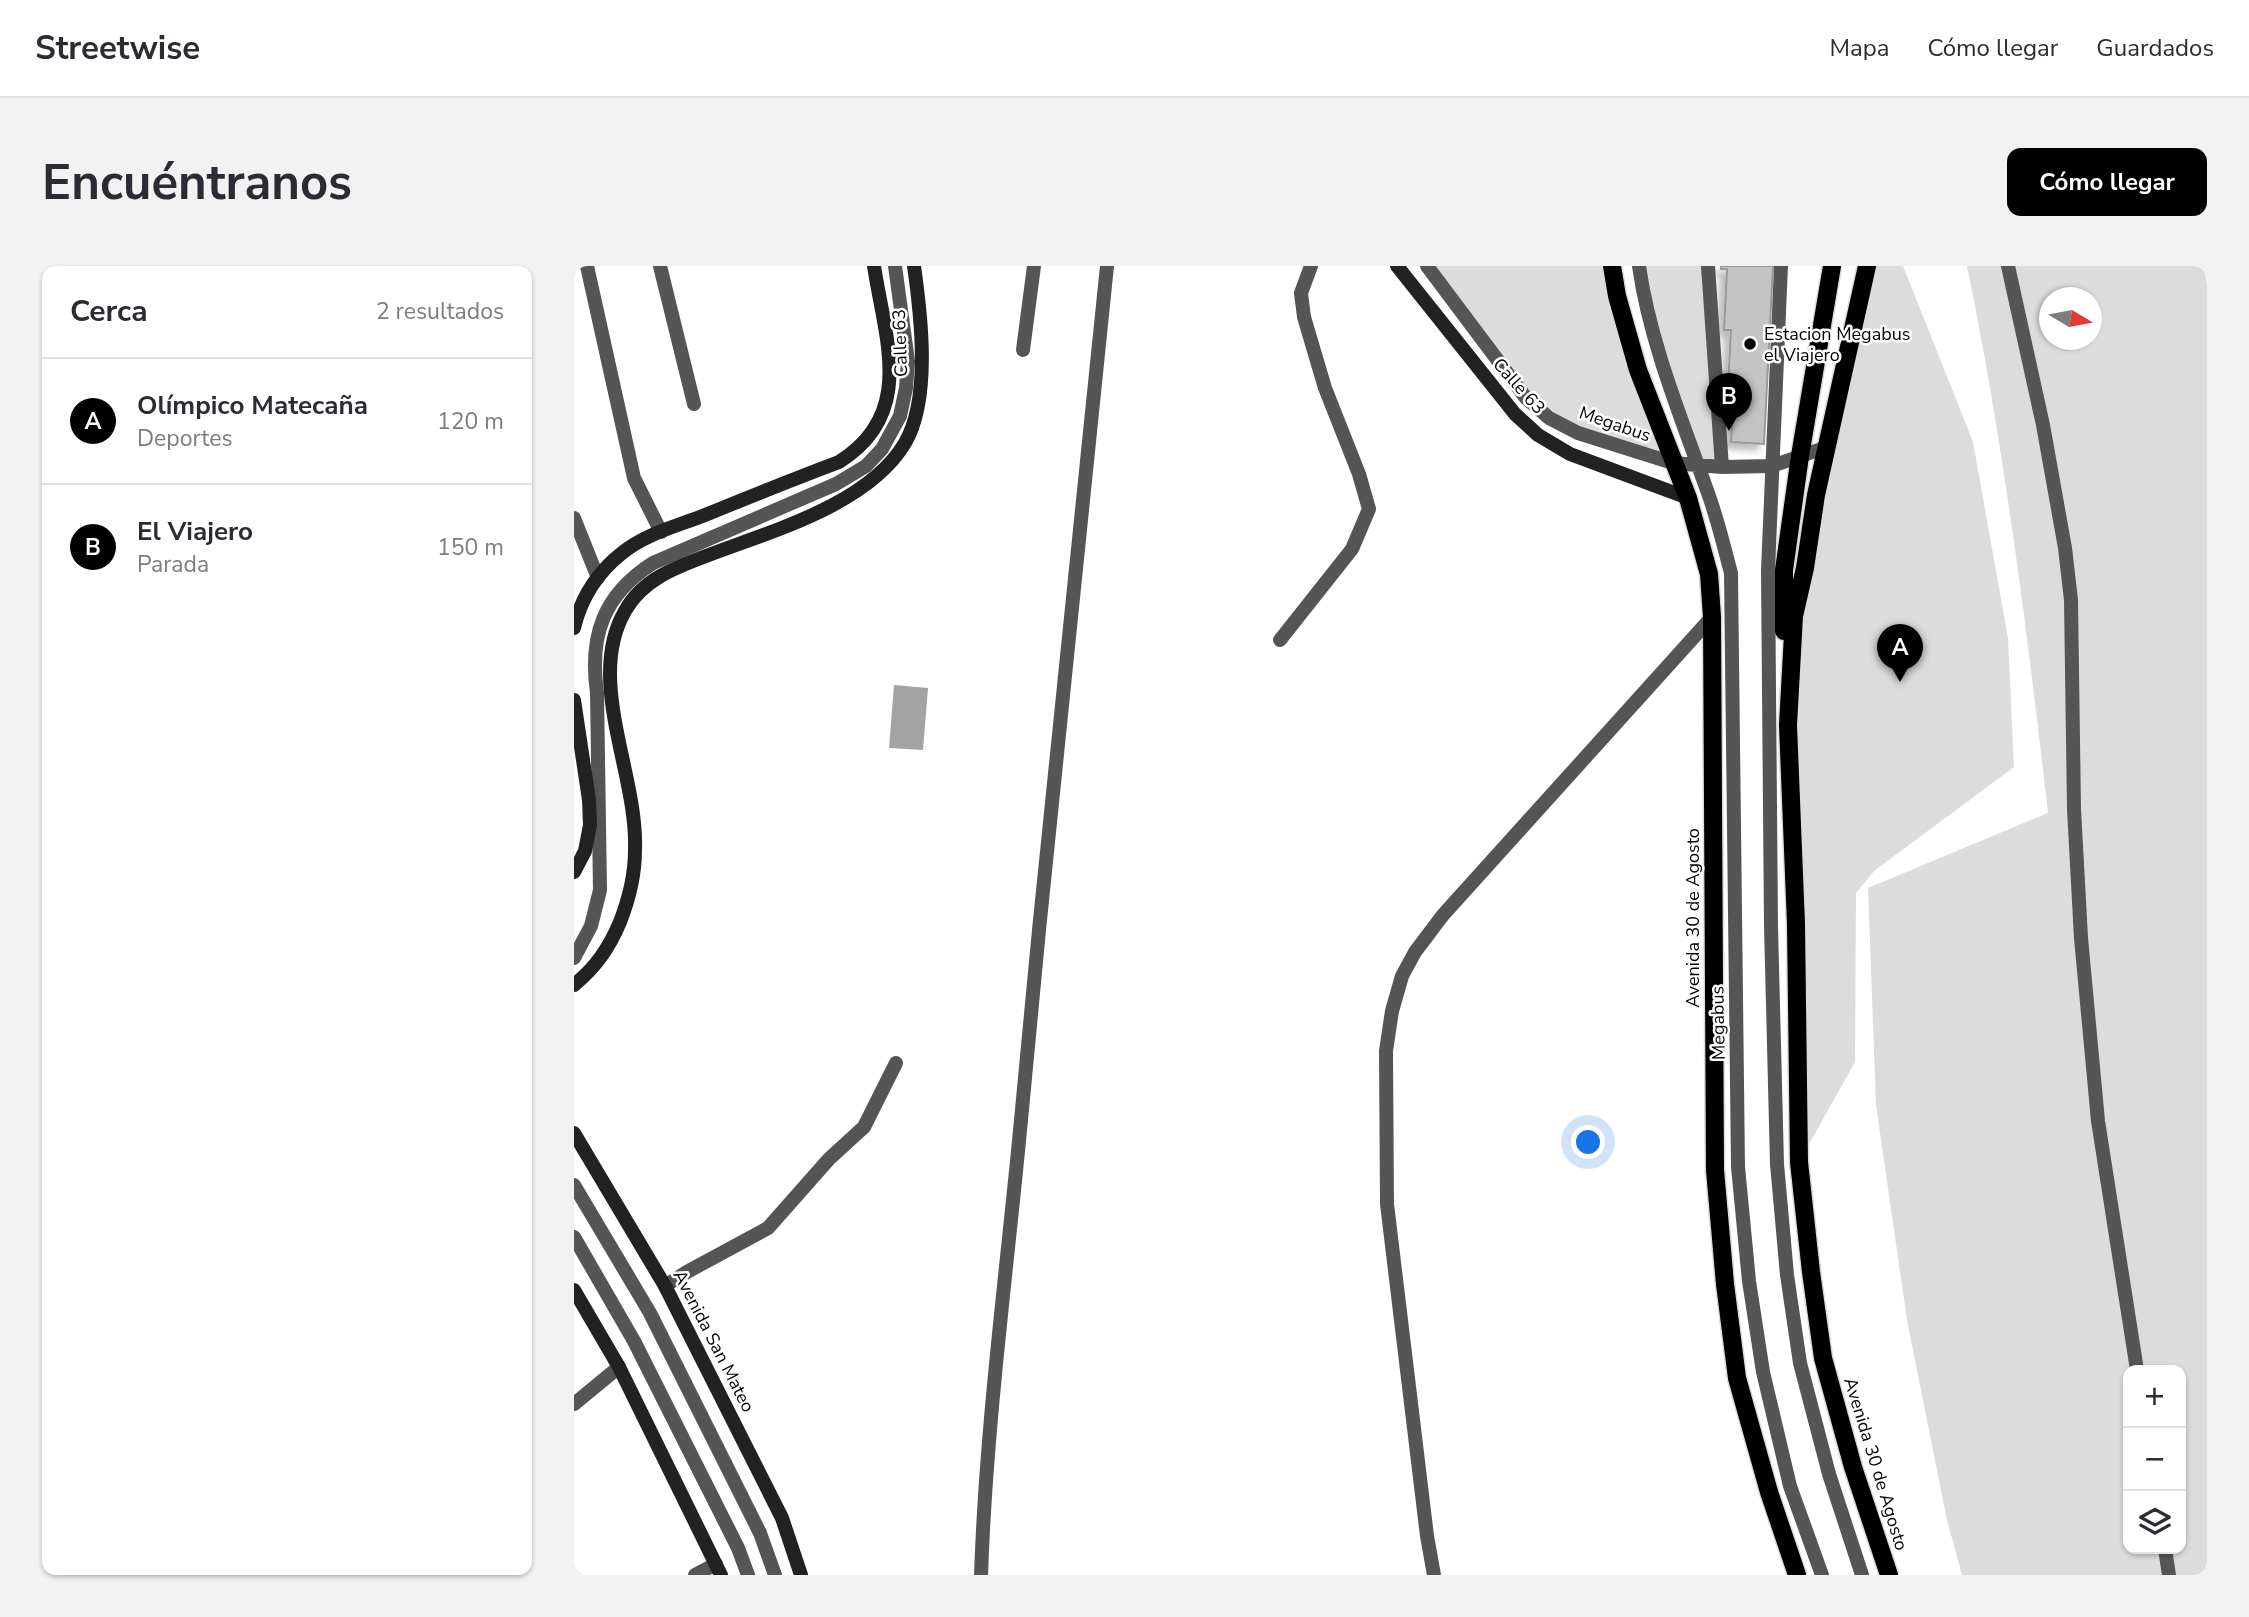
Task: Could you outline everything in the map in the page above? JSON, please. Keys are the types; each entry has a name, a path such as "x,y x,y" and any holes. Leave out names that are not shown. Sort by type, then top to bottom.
{"main road":[{"name":"Avenida 30 de Agosto","path":"1612,266 1616,296 1638,370 1688,498 1709,575 1712,617 1715,1170 1737,1378 1769,1492 1797,1575"},
{"path":"1788,725 1784,569 1832,266"},
{"name":"Avenida 30 de Agosto","path":"1867,266 1816,495 1805,568 1794,616 1788,725 1796,924 1799,1161 1811,1272 1823,1358 1853,1467 1889,1575"}],"street":[{"path":"587,266 635,478 661,532"},
{"path":"660,266 694,404"},
{"path":"574,628 577,615 597,578 624,551 661,532 839,463 867,440 877,426 890,387 889,338 874,266"},
{"path":"574,958 591,926 600,890 597,693 593,667 595,642 601,621 622,587 653,563 836,484 866,466 882,449 900,416 908,361 895,266"},
{"name":"Calle 63","path":"574,985 589,973 602,957 614,934 628,900 634,867 634,820 611,694 609,667 612,641 626,608 660,575 824,510 845,499 880,474 895,458 906,441 915,417 920,391 922,364 914,266"},
{"path":"1023,350 1034,266"},
{"path":"981,1575 994,1388 1052,785 1107,266"},
{"path":"1280,640 1352,549 1369,509 1359,474 1325,388 1304,317 1301,293 1311,266"},
{"name":"Calle 63","path":"1397,266 1515,414 1538,435 1570,454 1688,498"},
{"name":"Megabus","path":"1427,266 1526,398 1549,418 1578,433 1673,463 1697,466 1772,466 1827,447"},
{"name":"Megabus","path":"1639,266 1658,345 1710,498 1731,573 1738,1167 1749,1281 1763,1372 1790,1486 1822,1575"},
{"path":"1708,266 1722,467"},
{"path":"1781,266 1768,570 1771,926 1777,1164 1787,1275 1800,1363 1829,1474 1862,1575"},
{"path":"2008,266 2043,425 2066,548 2071,600 2074,809 2081,937 2098,1121 2136,1365"},
{"path":"574,518 597,578"},
{"path":"1434,1575 1387,1204 1386,1051 1392,1011 1402,976 1415,952 1443,915 1712,617"},
{"path":"574,701 589,800 590,825 585,851 574,872"},
{"path":"665,1286 768,1228 829,1159 864,1127 896,1063"},
{"name":"Avenida San Mateo","path":"574,1133 665,1286 782,1518 801,1575"},
{"path":"574,1185 650,1313 760,1533 775,1575"},
{"path":"574,1237 634,1340 738,1548 748,1575"},
{"path":"574,1290 620,1367 719,1570 695,1575"},
{"path":"574,1404 620,1367"},
{"path":"2166,1554 2169,1575"}],"shaded area":[{"path":"1427,266 1612,266 1673,463 1549,418"},
{"path":"1639,266 1708,266 1722,467 1697,466"},
{"path":"1867,266 1903,266 1973,442 2008,638 2014,767 1874,871 1856,893 1855,1062 1799,1162 1794,616"},
{"path":"1967,266 2204,266 2207,285 2207,1575 1962,1575 1947,1520 1907,1320 1876,1105 1868,888 2048,813 2014,538"},
{"path":"894,685 928,688 923,750 889,748"}],"building":[{"name":"Estacion Megabus el Viajero","path":"1721,266 1773,266 1764,444 1731,442 1734,386 1728,386 1731,330 1724,330 1727,269 1721,269"}],"place":[{"name":"Estacion Megabus el Viajero","path":"1750,344"},
{"name":"El Viajero","path":"1729,431"},
{"name":"Olímpico Matecaña","path":"1900,682"}]}
